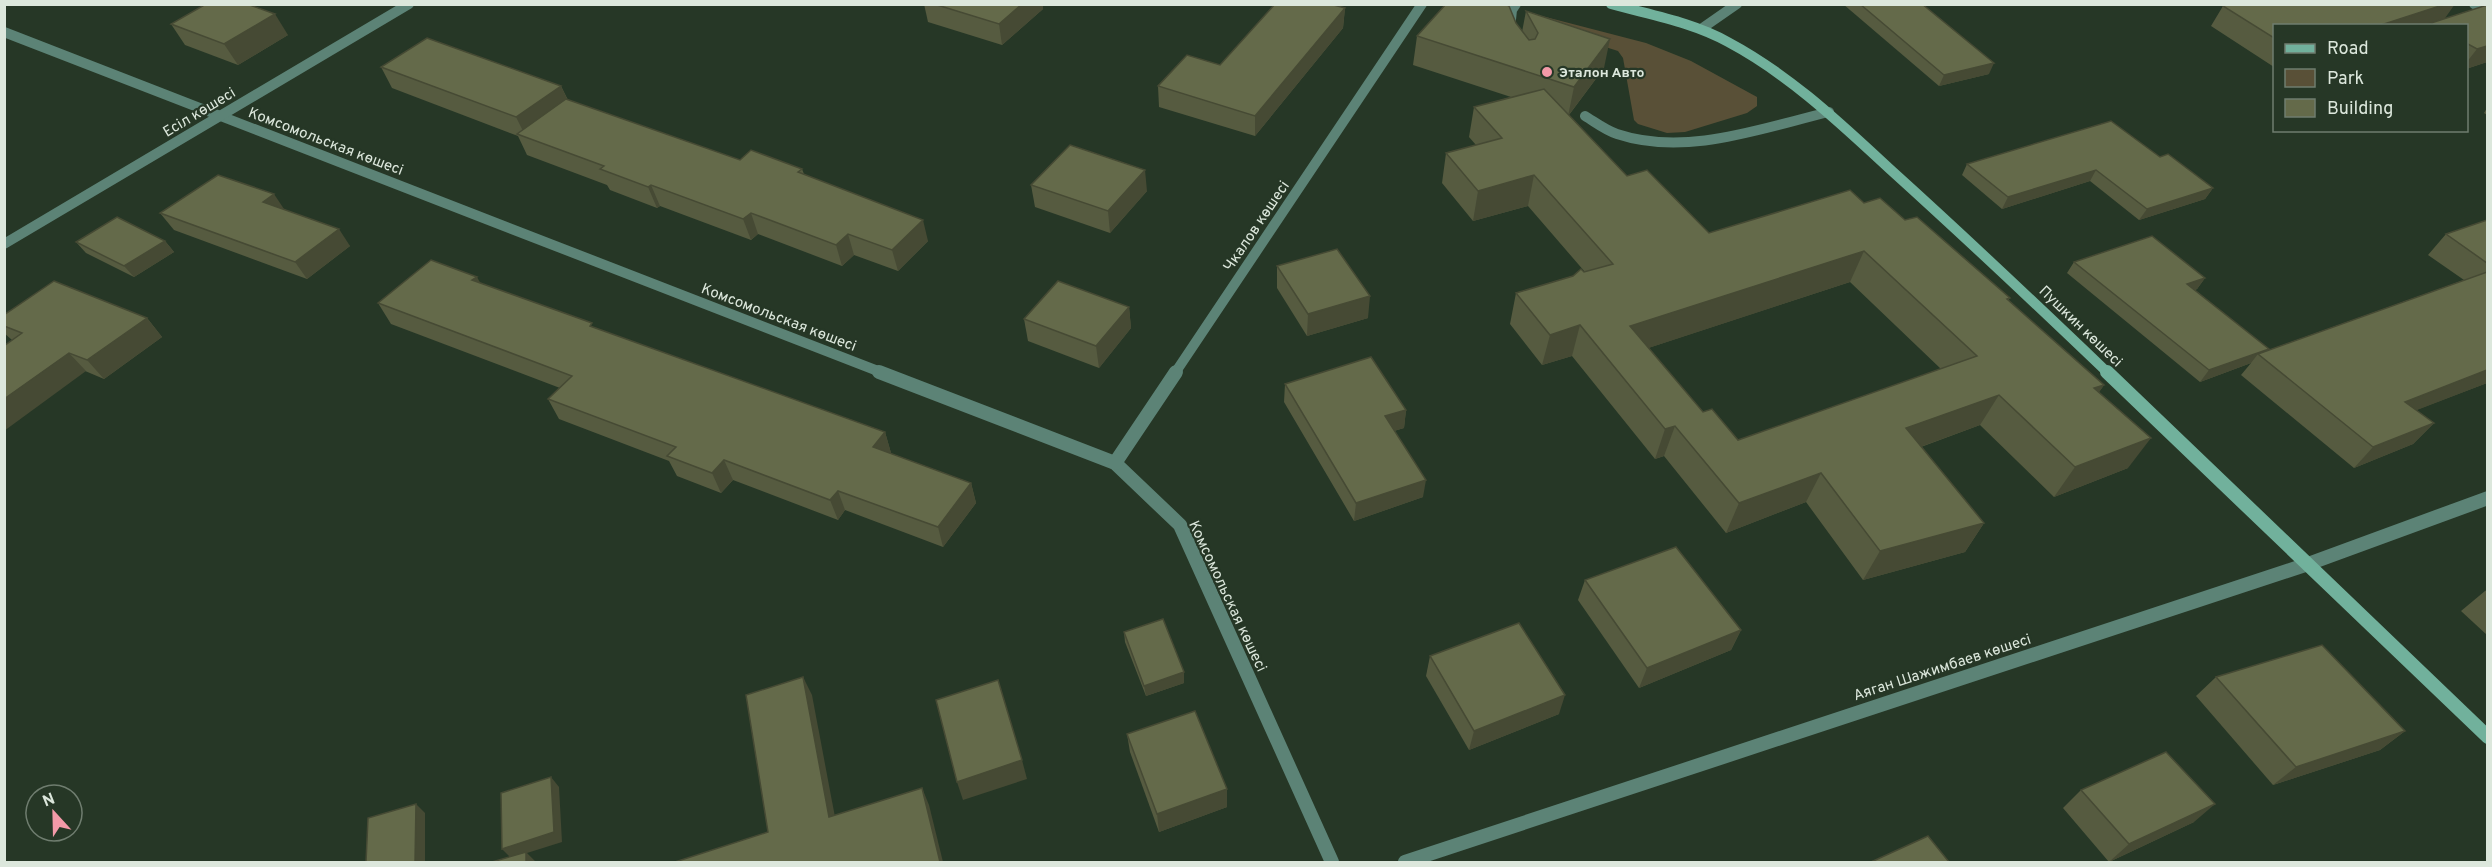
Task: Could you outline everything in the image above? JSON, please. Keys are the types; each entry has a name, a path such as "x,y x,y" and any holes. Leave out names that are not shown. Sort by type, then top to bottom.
{"street":[{"name":"Есіл көшесі","path":"4,244 408,4"},
{"name":"Чкалов көшесі","path":"1116,464 1422,4"},
{"path":"1512,43 1510,23 1516,4"},
{"name":"Пушкин көшесі","path":"1611,4 1701,29 1753,55 1796,84 1971,241 2487,736"},
{"path":"1701,29 1737,4"},
{"path":"2474,4 2487,12"},
{"name":"Комсомольская көшесі","path":"4,33 1116,464 1180,525 1332,862"},
{"path":"1585,116 1617,134 1672,143 1706,139 1829,112"},
{"name":"Аяган Шажимбаев көшесі","path":"1405,862 2308,564 2487,498"}],"green space":[{"path":"1538,15 1646,43 1691,61 1757,97 1757,106 1747,113 1685,132 1667,133 1638,124 1634,120 1623,58 1618,51 1536,25 1530,17"}],"building":[{"path":"206,4 247,4 275,14 224,44 171,24"},
{"path":"934,4 1022,4 999,24"},
{"path":"1275,4 1330,4 1345,8 1255,116 1158,86 1187,55 1220,65"},
{"path":"1446,4 1505,4 1509,6 1516,23 1529,40 1535,39 1538,33 1526,11 1610,39 1574,87 1417,36"},
{"path":"1860,4 1922,4 1994,63 1944,75"},
{"path":"2229,4 2446,4 2384,24 2273,24 2273,37 2223,6"},
{"path":"2487,5 2487,46 2477,49 2468,44 2468,24 2431,23"},
{"path":"427,38 561,86 516,117 381,67"},
{"path":"1544,89 1627,176 1647,170 1709,233 1850,190 1864,203 1880,198 1905,220 1917,217 2010,298 2007,299 2104,385 2094,388 2151,438 2075,467 1999,395 1906,428 1984,523 1880,551 1821,473 1739,503 1675,426 1665,429 1580,325 1550,335 1516,293 1573,276 1581,269 1584,272 1613,264 1534,175 1478,191 1446,153 1502,138 1474,107","holes":["1864,251 1977,356 1738,440 1712,409 1703,412 1630,326"]},
{"path":"566,99 740,160 751,150 802,169 798,172 923,220 892,250 848,234 836,245 751,213 743,219 651,185 648,187 600,169 604,166 517,134"},
{"path":"2111,121 2160,157 2168,154 2213,188 2147,209 2096,170 2008,197 1967,164"},
{"path":"1070,145 1145,170 1108,211 1031,185"},
{"path":"218,175 274,194 263,202 339,229 295,262 160,213"},
{"path":"117,217 165,241 124,266 76,242"},
{"path":"2487,220 2487,263 2446,234"},
{"path":"2152,236 2205,278 2187,284 2269,349 2209,370 2074,262"},
{"path":"1337,249 1370,296 1308,314 1277,266"},
{"path":"431,260 477,277 472,280 592,323 590,326 885,432 873,447 971,483 938,527 838,491 830,500 724,460 712,473 667,456 676,447 548,399 572,376 378,303"},
{"path":"2487,272 2487,370 2405,402 2434,423 2373,447 2258,354"},
{"path":"54,281 147,318 87,360 69,353 4,399 4,346 22,333 4,326 4,315"},
{"path":"1058,281 1129,307 1096,346 1024,319"},
{"path":"1371,357 1406,410 1385,416 1426,480 1356,503 1285,384"},
{"path":"1676,547 1741,630 1647,668 1585,580"},
{"path":"1163,619 1184,672 1144,686 1124,632"},
{"path":"1519,623 1565,695 1474,731 1430,656"},
{"path":"2322,645 2405,731 2296,767 2216,677"},
{"path":"803,677 829,817 922,788 940,862 675,862 768,832 746,695"},
{"path":"998,680 1022,760 957,782 936,700"},
{"path":"1195,711 1227,789 1157,814 1127,734"},
{"path":"2166,752 2215,804 2129,844 2081,790"},
{"path":"551,777 554,832 502,849 501,793"},
{"path":"416,804 415,862 366,862 368,818"},
{"path":"1928,836 1949,862 1871,862"},
{"path":"526,852 526,862 492,862"}],"place":[{"name":"Эталон Авто","path":"1547,72"}]}
